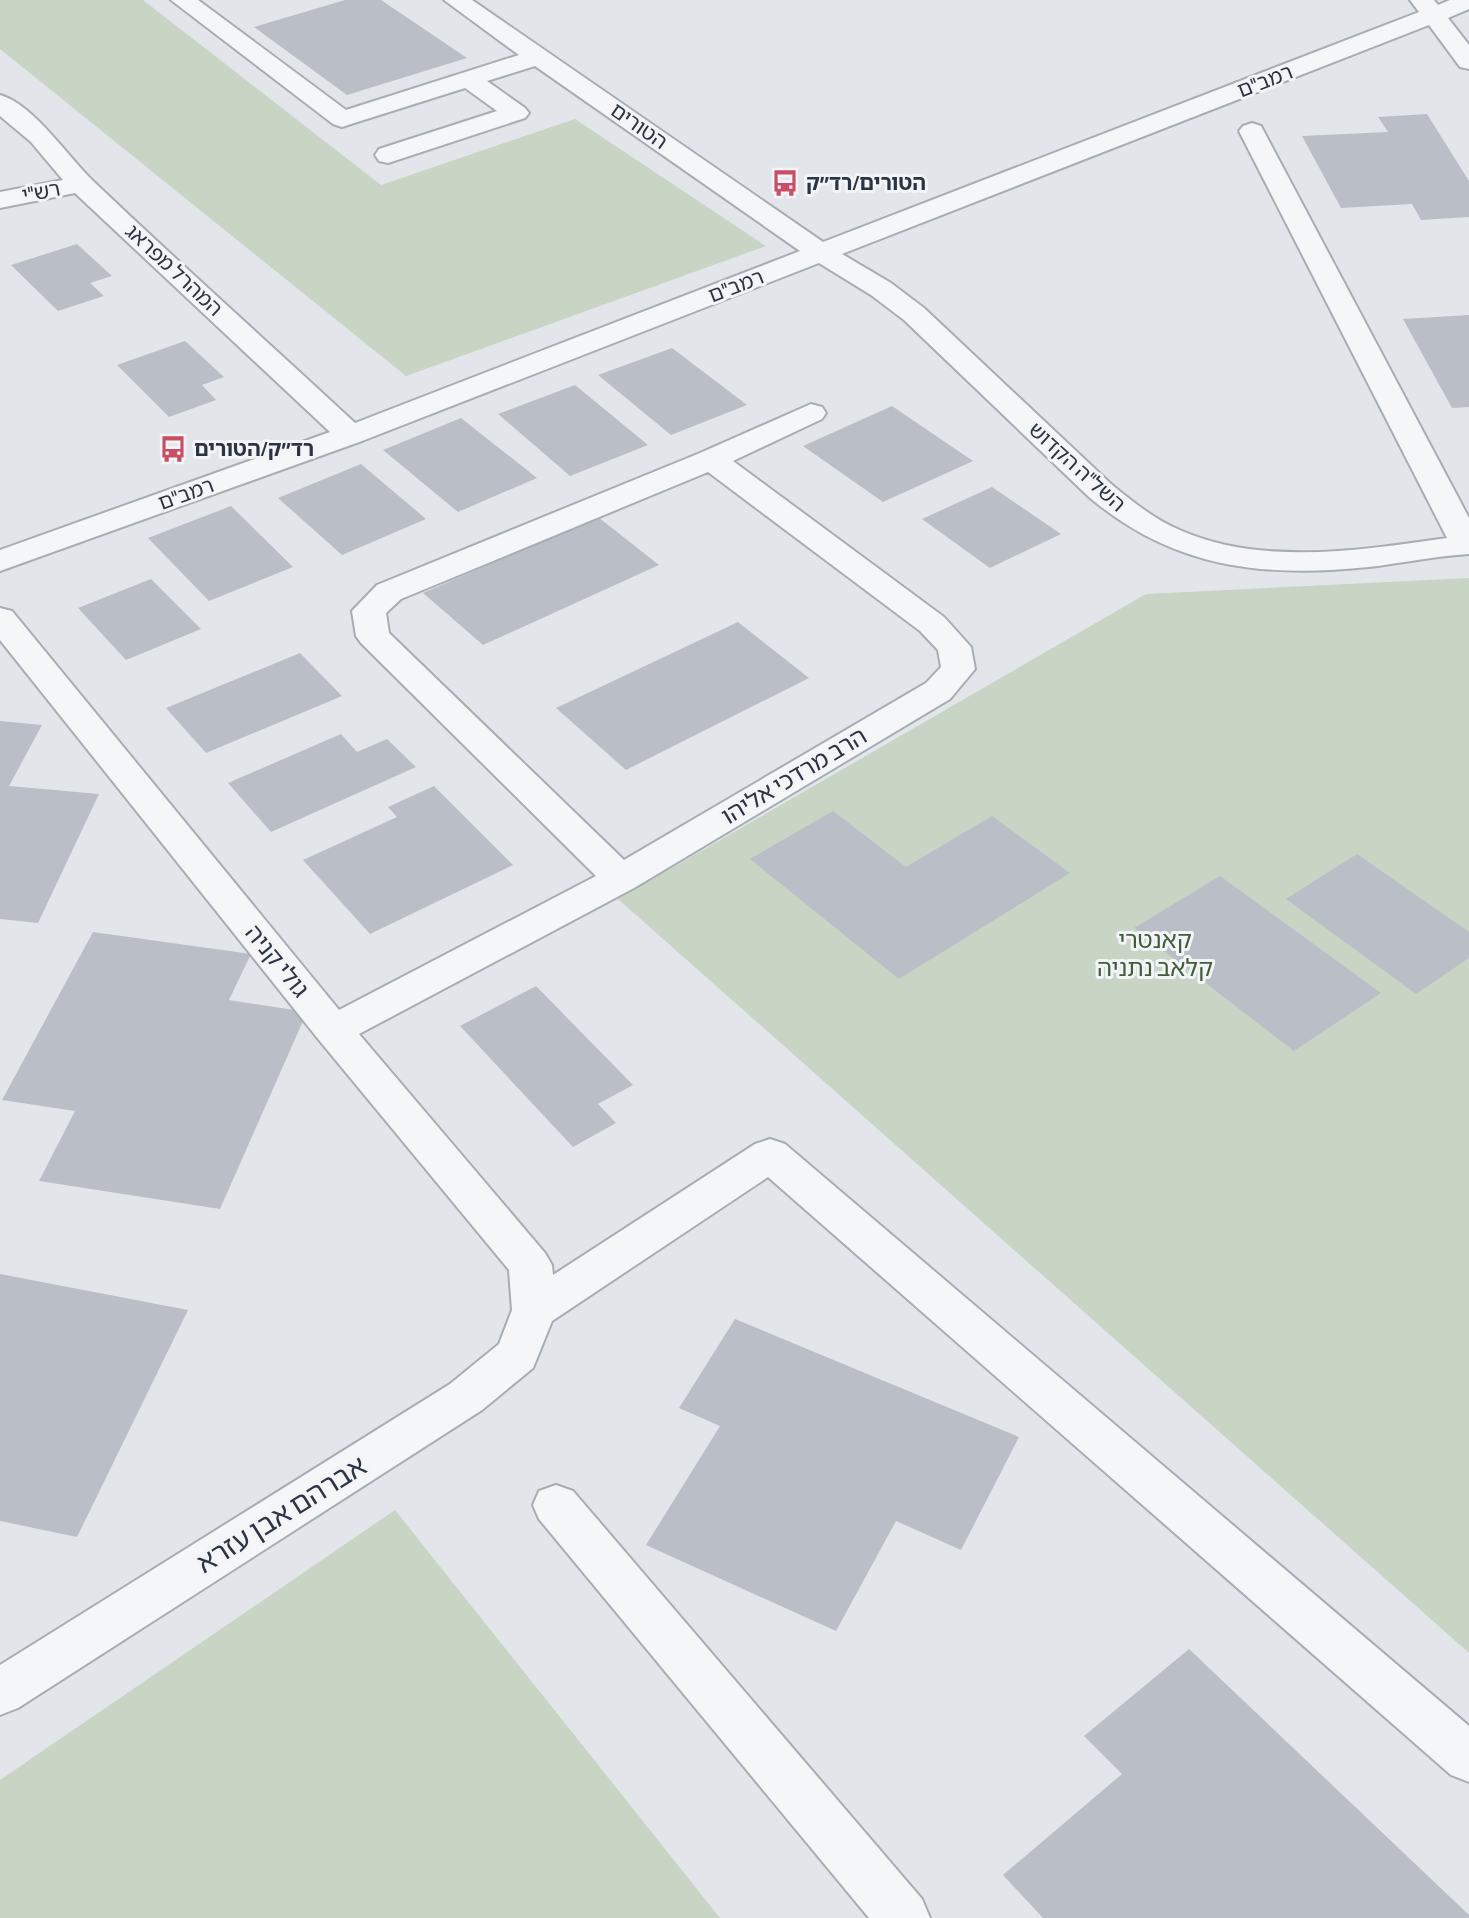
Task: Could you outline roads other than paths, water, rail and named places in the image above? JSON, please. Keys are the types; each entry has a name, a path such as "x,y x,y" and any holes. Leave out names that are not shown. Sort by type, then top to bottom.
{"street":[{"path":"183,0 342,119 538,57"},
{"name":"הטורים","path":"456,0 821,253"},
{"name":"רמב\"ם","path":"0,561 351,435 821,253 1428,8 1469,1"},
{"path":"1428,8 1469,62"},
{"path":"388,155 516,113 468,79"},
{"name":"המהרל מפראג","path":"0,103 40,138 81,184 351,435"},
{"path":"1252,131 1468,545"},
{"name":"רש\"י","path":"0,200 81,184"},
{"name":"השל\"ה הקדוש","path":"821,253 877,286 914,314 1105,497 1151,529 1190,545 1239,557 1300,560 1376,557 1468,545"},
{"path":"621,878 373,636 369,611 389,592 711,460 811,413"},
{"name":"הרב מרדכי אליהו","path":"333,1030 621,878 938,691 958,668 954,648 932,624 711,460"},
{"name":"גולי קניה","path":"0,618 333,1030 530,1265 534,1310"},
{"path":"534,1310 770,1155 1469,1758"},
{"name":"אברהם אבן עזרא","path":"0,1692 466,1397 517,1355 534,1310"},
{"path":"556,1505 903,1918"}],"place":[{"name":"הטורים/רד״ק","path":"785,183"},
{"name":"רד״ק/הטורים","path":"173,449"}],"park label":[{"name":"קאנטרי קלאב נתניה","path":"1155,954"}]}
